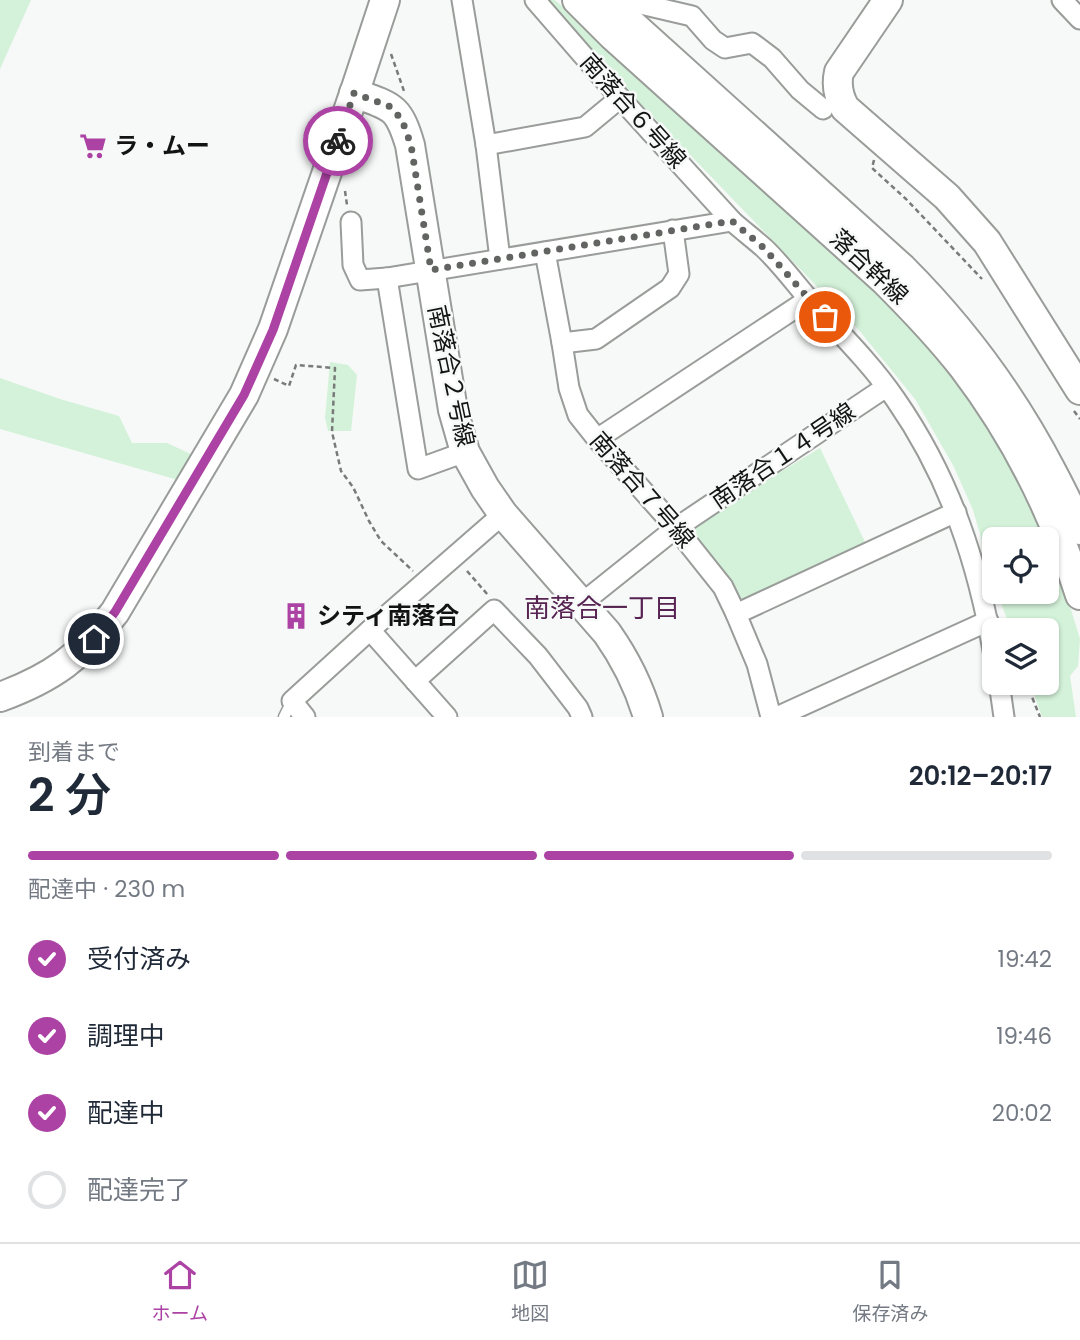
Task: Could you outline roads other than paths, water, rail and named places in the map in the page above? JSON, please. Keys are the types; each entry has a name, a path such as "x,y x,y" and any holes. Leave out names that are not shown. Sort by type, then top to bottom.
{"street":[{"path":"0,698 53,673 82,651 105,626 244,395 273,330 385,0"},
{"path":"462,0 486,145 500,259"},
{"name":"南落合６号線","path":"535,0 732,221 764,248 858,351 886,387 922,440 956,512 981,589 987,618"},
{"name":"落合幹線","path":"576,0 639,60 870,266 940,338 983,394 1028,469 1053,521 1080,595"},
{"path":"888,0 839,72 837,80 841,100 845,108 947,197 987,242 1074,397"},
{"path":"1062,0 1080,19"},
{"path":"606,2 628,1 691,16 712,40 725,48 752,43 772,58 800,90 823,109"},
{"name":"落合幹線","path":"606,2 931,296 1007,393 1045,457 1080,530"},
{"name":"南落合２号線","path":"354,93 391,107 402,120 411,145 453,410 465,452 503,514 607,633 622,654 635,678 648,717"},
{"path":"486,145 585,127 620,98"},
{"path":"351,222 353,265 360,280 387,278 732,221"},
{"path":"562,343 596,340 670,288 679,274 673,230"},
{"name":"南落合７号線","path":"545,252 569,388 578,415 676,527 723,587 757,664 771,717"},
{"path":"387,278 418,469 465,452"},
{"path":"597,439 809,299"},
{"name":"南落合１４号線","path":"581,604 676,527 886,387"},
{"path":"736,614 956,512"},
{"path":"305,717 288,709 370,630 503,514"},
{"path":"415,681 494,610 538,656 582,717"},
{"path":"777,717 982,624"},
{"path":"370,630 447,717"},
{"path":"1001,695 1004,717"}],"place":[{"name":"ラ・ムー","path":"93,146"},
{"name":"シティ南落合","path":"296,616"}],"district":[{"name":"南落合一丁目","path":"602,608"}]}
